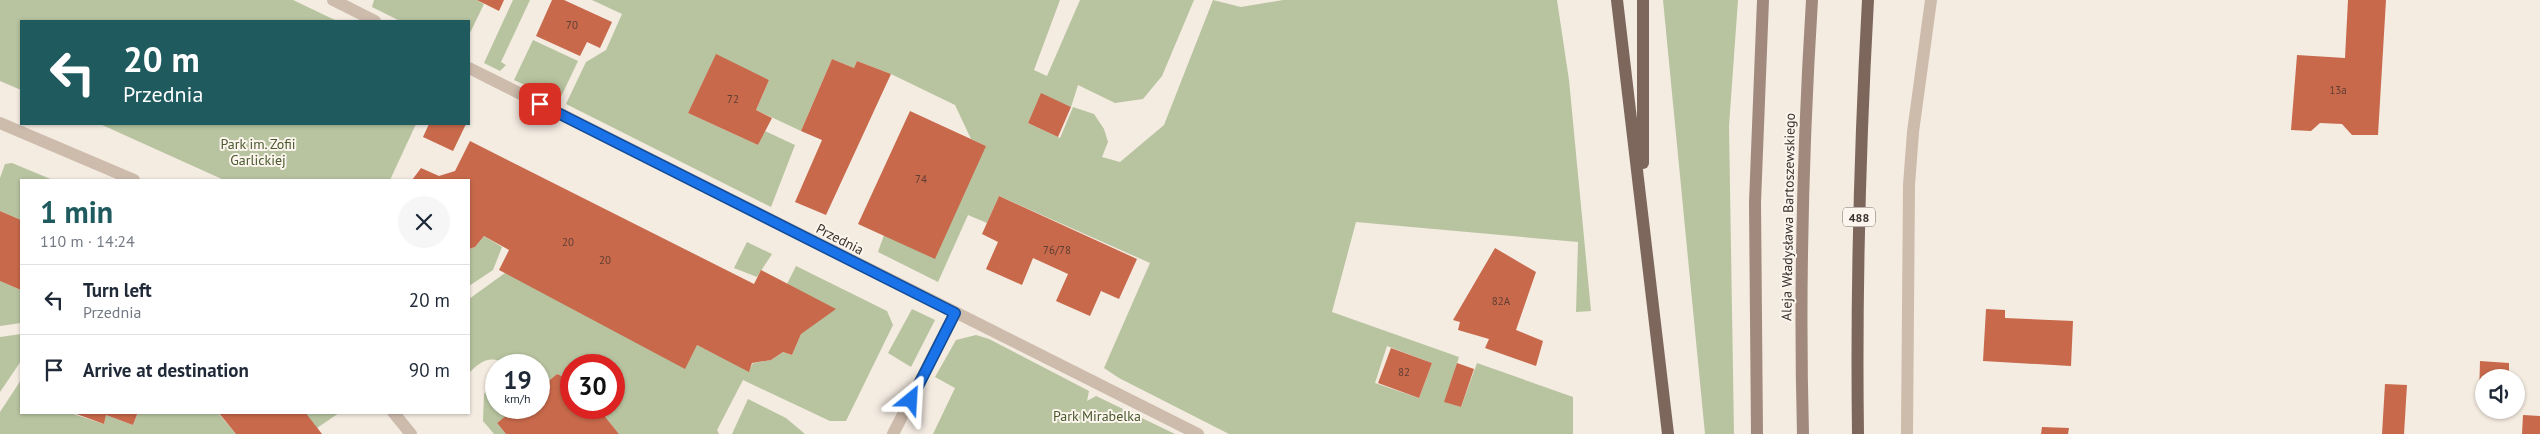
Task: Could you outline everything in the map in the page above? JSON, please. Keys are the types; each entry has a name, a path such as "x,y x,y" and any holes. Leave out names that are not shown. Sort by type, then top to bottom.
{"main road":[{"path":"1617,0 1668,434"},
{"path":"1643,218 1644,0"},
{"path":"1757,434 1755,202 1763,0"},
{"name":"Aleja Władysława Bartoszewskiego","path":"1803,434 1800,340 1801,231 1812,0"},
{"name":"488","path":"1858,434 1857,290 1861,133 1868,0"}],"street":[{"path":"333,0 373,20"},
{"path":"1907,434 1909,185 1913,132 1932,0"},
{"name":"Przednia","path":"470,69 1198,434"},
{"path":"0,123 132,179"},
{"path":"893,434 955,313"},
{"path":"396,414 411,434"}],"green space":[{"path":"0,0 293,0 335,20 20,20 20,90 0,81"},
{"path":"374,0 477,0 484,4 470,33 470,20 398,20 372,7"},
{"path":"513,0 530,0 501,62 506,65 500,71 484,63"},
{"path":"592,0 1060,0 1034,70 1047,76 1080,0 1194,0 1162,76 1143,99 1115,103 1078,85 1071,107 1041,94 1028,123 1060,138 1073,107 1094,114 1104,129 1108,142 1102,157 1120,162 1164,125 1213,0 1241,7 1283,0 1557,0 1569,80 1591,311 1576,312 1578,242 1356,222 1332,312 1459,357 1445,402 1461,407 1477,363 1573,397 1573,434 1229,434 1119,378 1104,368 1150,263 999,196 987,223 968,215 938,282 878,252 884,235 986,146 971,139 955,105 891,74 857,61 854,68 832,59 801,131 756,110 769,80 716,55 688,113 758,145 765,131 795,145 771,207 566,104 586,62 606,50 622,14","holes":["1387,346 1432,363 1419,398 1375,383"]},
{"path":"1663,0 1738,0 1729,126 1734,434 1705,434"},
{"path":"533,40 578,61 559,101 514,80"},
{"name":"Park im. Zofii Garlickiej","path":"102,125 416,125 390,179 222,179"},
{"path":"12,163 51,179 20,179 20,220 0,211 0,178 5,164"},
{"path":"484,236 502,247 493,270 470,285 470,249 475,247"},
{"path":"747,242 772,254 757,277 734,268"},
{"path":"796,266 887,311 893,325 846,421 830,421 743,380 717,430 719,434 619,434 607,419 625,419 625,354 560,354 560,375 557,374 550,380 550,354 485,354 485,361 470,372 470,298 505,273 697,345 749,371 753,363 771,360 783,352 792,355 801,334 787,284"},
{"path":"0,281 20,290 20,323 0,326"},
{"path":"912,309 935,320 911,367 888,353"},
{"path":"20,334 20,362 0,392 0,337"},
{"name":"Park Mirabelka","path":"976,335 989,339 1089,391 1087,401 1096,396 1175,434 933,434 955,388 935,377 956,340"},
{"path":"20,382 20,414 73,414 104,424 106,415 133,425 138,414 219,414 236,434 0,434 0,412"},
{"path":"485,393 485,419 503,419 497,423 506,434 494,434 483,421"},
{"path":"748,399 786,418 805,434 732,434"},
{"path":"306,414 338,414 317,428"}],"building":[{"path":"477,0 504,0 499,11"},
{"path":"552,0 564,0 612,22 600,48 587,42 580,56 536,36"},
{"path":"2348,0 2386,0 2378,135 2352,135 2342,124 2320,123 2311,131 2291,130 2297,55 2345,58"},
{"path":"716,54 769,80 756,110 772,118 758,145 688,113"},
{"path":"832,59 854,68 857,61 891,74 826,215 795,202 822,140 801,131"},
{"path":"1041,93 1071,107 1058,137 1028,123"},
{"path":"910,111 986,146 935,259 858,224"},
{"path":"429,125 466,125 453,151 423,137"},
{"path":"470,141 754,284 761,270 836,309 801,334 792,355 783,352 771,360 752,363 749,372 697,345 685,369 499,270 509,250 484,236 475,247 470,249 470,179 413,179 421,168 439,176 455,171"},
{"path":"999,196 1137,259 1119,299 1101,291 1090,316 1056,301 1068,274 1033,258 1022,285 986,269 998,242 982,234"},
{"path":"0,211 20,220 20,290 0,281"},
{"path":"1495,248 1536,272 1516,330 1543,341 1536,366 1485,348 1489,339 1458,330 1460,322 1453,320"},
{"path":"1986,309 2005,310 2005,318 2073,321 2071,366 1983,361"},
{"path":"1391,348 1432,363 1419,398 1378,383"},
{"path":"2480,361 2509,363 2509,369 2480,369"},
{"path":"1457,363 1474,369 1461,407 1444,402"},
{"path":"557,374 560,375 560,419 607,419 619,434 506,434 497,423 502,419 550,419 550,380"},
{"path":"2385,384 2407,385 2404,434 2382,434"},
{"path":"76,414 137,414 133,425 106,415 104,424"},
{"path":"220,414 307,414 322,434 236,434"},
{"path":"2525,415 2540,416 2540,434 2522,434 2523,419 2525,419"},
{"path":"2042,427 2069,428 2068,434 2041,434"}],"route":[{"path":"540,104 955,313 911,400"}]}
